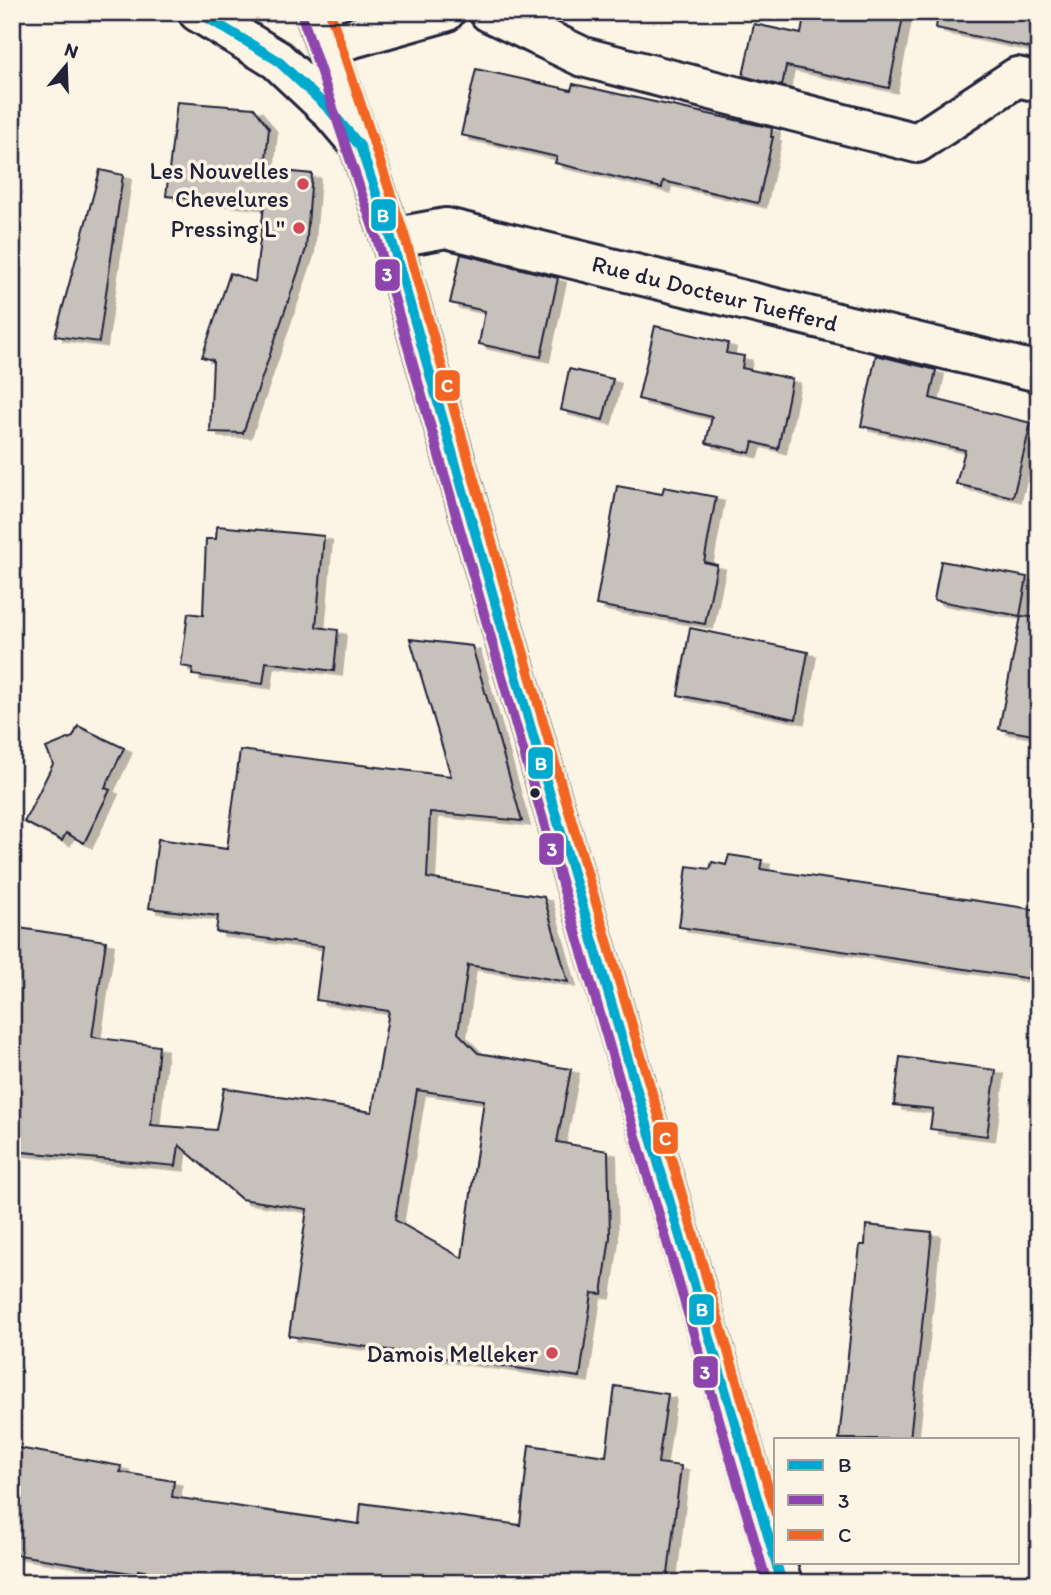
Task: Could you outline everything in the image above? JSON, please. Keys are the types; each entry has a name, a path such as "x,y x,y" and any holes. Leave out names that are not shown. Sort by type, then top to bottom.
{"street":[{"path":"198,12 277,60 329,109 360,146"},
{"path":"445,12 321,29 391,238 550,795 774,1556"},
{"path":"489,12 583,57 917,143 1017,77 1039,82"},
{"name":"Rue du Docteur Tuefferd","path":"391,238 446,228 1039,372"},
{"path":"776,1564 782,1583"}],"building":[{"path":"805,12 904,12 889,88 786,66 782,86 743,76 754,24 801,34"},
{"path":"938,12 1039,12 1039,50 936,28"},
{"path":"476,69 571,90 573,84 772,128 773,137 758,203 663,181 662,188 555,163 557,157 461,135"},
{"path":"177,102 254,108 269,128 265,169 312,174 306,249 243,433 210,432 213,360 202,357 230,273 255,282 264,206 166,196"},
{"path":"100,170 123,175 99,342 55,336"},
{"path":"461,254 558,278 541,357 479,344 485,311 450,303"},
{"path":"655,326 728,343 726,353 744,356 742,368 792,379 778,449 753,442 750,453 706,443 712,417 638,399"},
{"path":"876,355 936,370 930,398 1031,423 1013,497 956,484 965,450 861,426"},
{"path":"569,369 613,379 603,420 561,410"},
{"path":"617,486 662,494 664,487 716,497 704,562 717,565 705,624 596,605"},
{"path":"217,526 324,536 316,627 338,630 334,671 266,662 263,684 192,675 193,668 181,666 188,613 203,615 206,539 216,539"},
{"path":"941,561 1027,577 1020,616 934,600"},
{"path":"1021,616 1039,618 1039,736 999,729"},
{"path":"690,628 808,652 796,719 678,695"},
{"path":"410,639 472,646 522,821 430,812 427,878 544,897 568,982 468,965 458,1033 478,1053 571,1069 557,1142 608,1151 610,1237 602,1294 592,1293 580,1377 289,1336 307,1209 241,1199 179,1145 176,1166 12,1151 19,1069 12,1068 12,927 106,941 92,1037 159,1046 151,1125 216,1130 224,1088 372,1112 389,1011 316,1000 323,946 216,932 218,916 149,908 158,839 227,849 240,750 451,776","holes":["417,1090 484,1100 462,1258 395,1220"]},
{"path":"78,726 124,748 105,788 110,790 84,843 66,833 62,841 24,822 53,764 46,748 73,737"},
{"path":"729,855 762,860 760,869 1039,910 1039,980 679,927 687,866 710,869 712,862 726,865"},
{"path":"900,1057 996,1070 987,1136 930,1129 933,1109 894,1105"},
{"path":"866,1225 932,1232 910,1438 839,1438 860,1245 865,1245"},
{"path":"615,1386 668,1394 658,1463 681,1466 667,1583 208,1583 138,1570 137,1574 12,1554 12,1447 121,1466 120,1472 174,1481 172,1497 359,1524 361,1503 520,1525 529,1445 606,1456"}],"transit line":[{"name":"B","path":"198,12 277,60 329,109 360,146 391,238 550,795 774,1556"},
{"name":"C","path":"330,12 404,234 563,791 774,1507"},
{"name":"3","path":"302,16 378,242 537,799 767,1583"},
{"name":"B","path":"776,1564 782,1583"}],"place":[{"name":"Les Nouvelles Chevelures","path":"303,184"},
{"name":"Pressing L''","path":"299,228"},
{"name":"Damois Melleker","path":"552,1353"}]}
